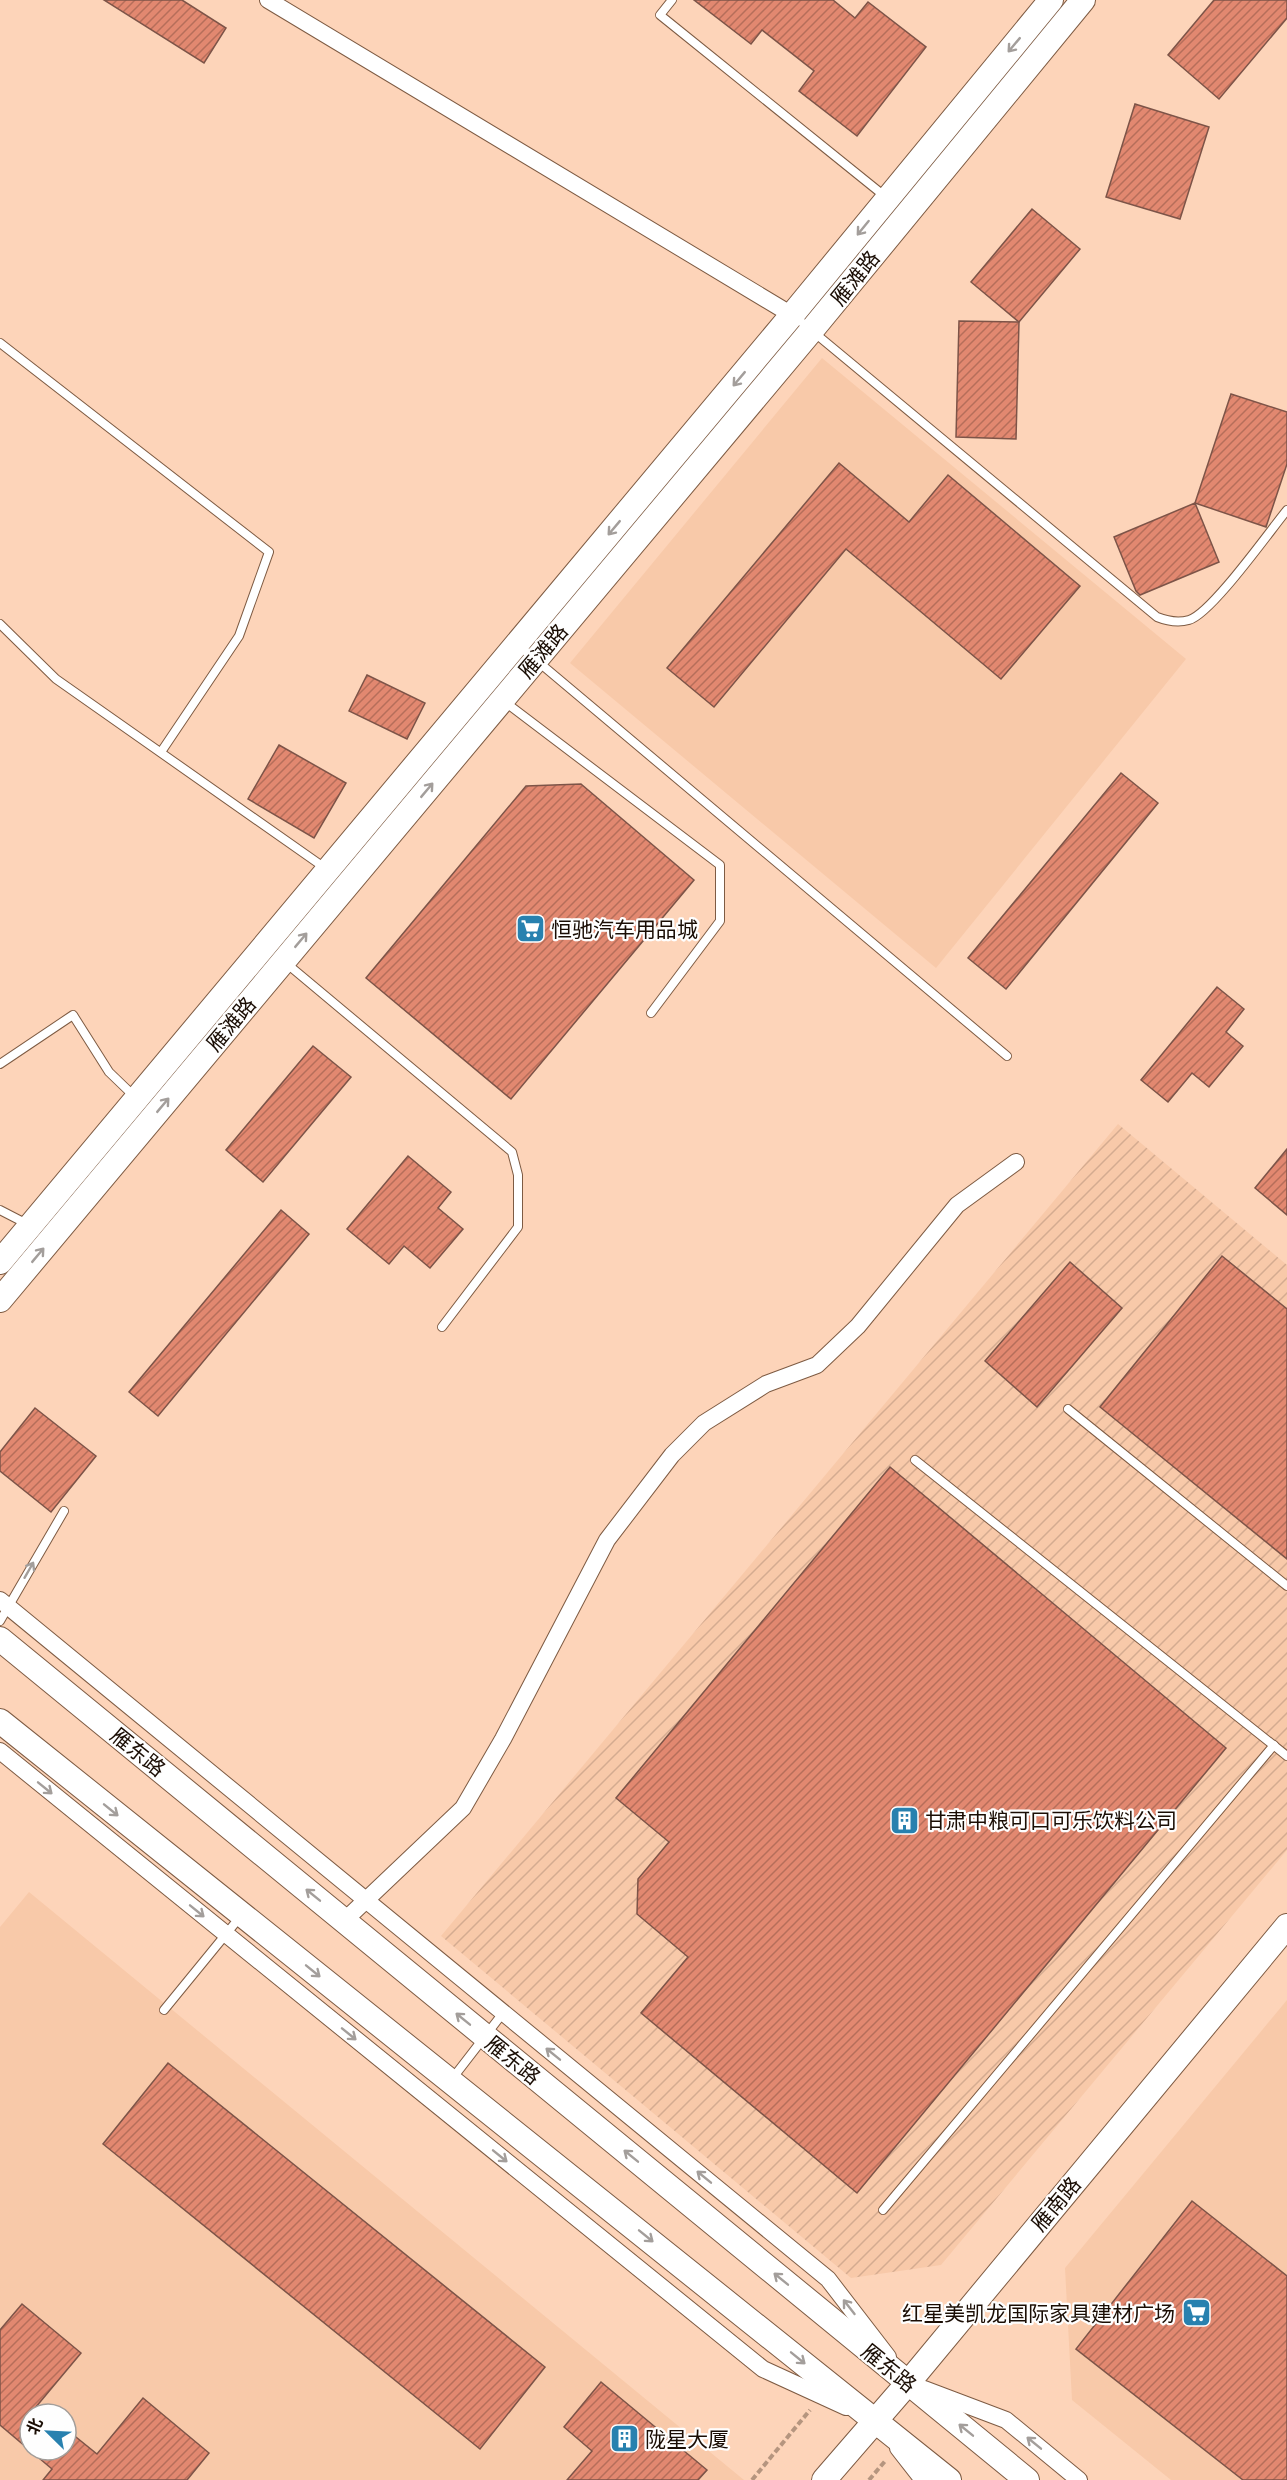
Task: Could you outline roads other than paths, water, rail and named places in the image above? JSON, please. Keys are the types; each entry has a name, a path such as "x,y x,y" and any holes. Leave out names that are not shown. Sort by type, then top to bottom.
{"main road":[{"name":"雁滩路","path":"0,1262 792,315 1051,0"},
{"name":"雁滩路","path":"0,1300 811,331 1083,0"},
{"name":"雁东路","path":"0,1639 1027,2480"},
{"path":"0,1721 949,2480"},
{"name":"雁南路","path":"824,2480 908,2383 1287,1926"}],"street":[{"path":"268,0 792,315"},
{"path":"344,1921 463,1808 503,1739 607,1540 672,1455 704,1423 766,1384 817,1365 858,1326 957,1205 1016,1162"},
{"path":"3,1609 366,1900 828,2279 908,2383 1005,2420 1079,2480"},
{"path":"0,1751 763,2369 875,2420 923,2480"}],"lane":[{"path":"672,0 660,15 887,198"},
{"path":"792,315 1157,617 1178,622 1189,620 1208,608 1287,510"},
{"path":"0,343 269,552 239,636 160,752"},
{"path":"0,624 56,679 328,870"},
{"path":"517,644 1007,1056"},
{"path":"502,700 720,865 720,921 651,1013"},
{"path":"284,961 512,1152 518,1175 519,1227 442,1327"},
{"path":"0,1064 73,1016 109,1072 137,1098"},
{"path":"0,1210 30,1226"},
{"path":"1068,1408 1287,1586"},
{"path":"915,1460 1287,1756"},
{"path":"3,1609 63,1511"},
{"path":"883,2210 1274,1745"},
{"path":"164,2010 242,1914"},
{"path":"450,2080 503,2013"}],"place":[{"name":"恒驰汽车用品城","path":"530,929"},
{"name":"甘肃中粮可口可乐饮料公司","path":"904,1820"},
{"name":"红星美凯龙国际家具建材广场","path":"1196,2313"},
{"name":"陇星大厦","path":"624,2439"}]}
